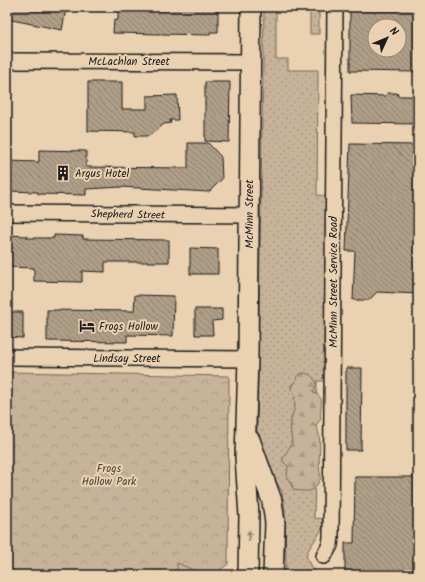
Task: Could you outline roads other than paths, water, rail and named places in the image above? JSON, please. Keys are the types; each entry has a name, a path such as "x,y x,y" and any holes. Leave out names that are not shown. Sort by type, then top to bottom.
{"street":[{"name":"McMinn Street","path":"248,575 249,516 245,470 248,359 251,7"},
{"name":"McMinn Street Service Road","path":"324,556 330,545 331,537 335,7"},
{"name":"McLachlan Street","path":"7,61 250,62"},
{"name":"Shepherd Street","path":"7,212 249,215"},
{"name":"Lindsay Street","path":"7,357 248,359"},
{"name":"McMinn Street","path":"246,421 252,448 272,501 274,523 273,575"}],"place":[{"name":"Argus Hotel","path":"63,173"},
{"name":"Frogs Hollow","path":"87,326"}],"park label":[{"name":"Frogs Hollow Park","path":"109,474"}]}
